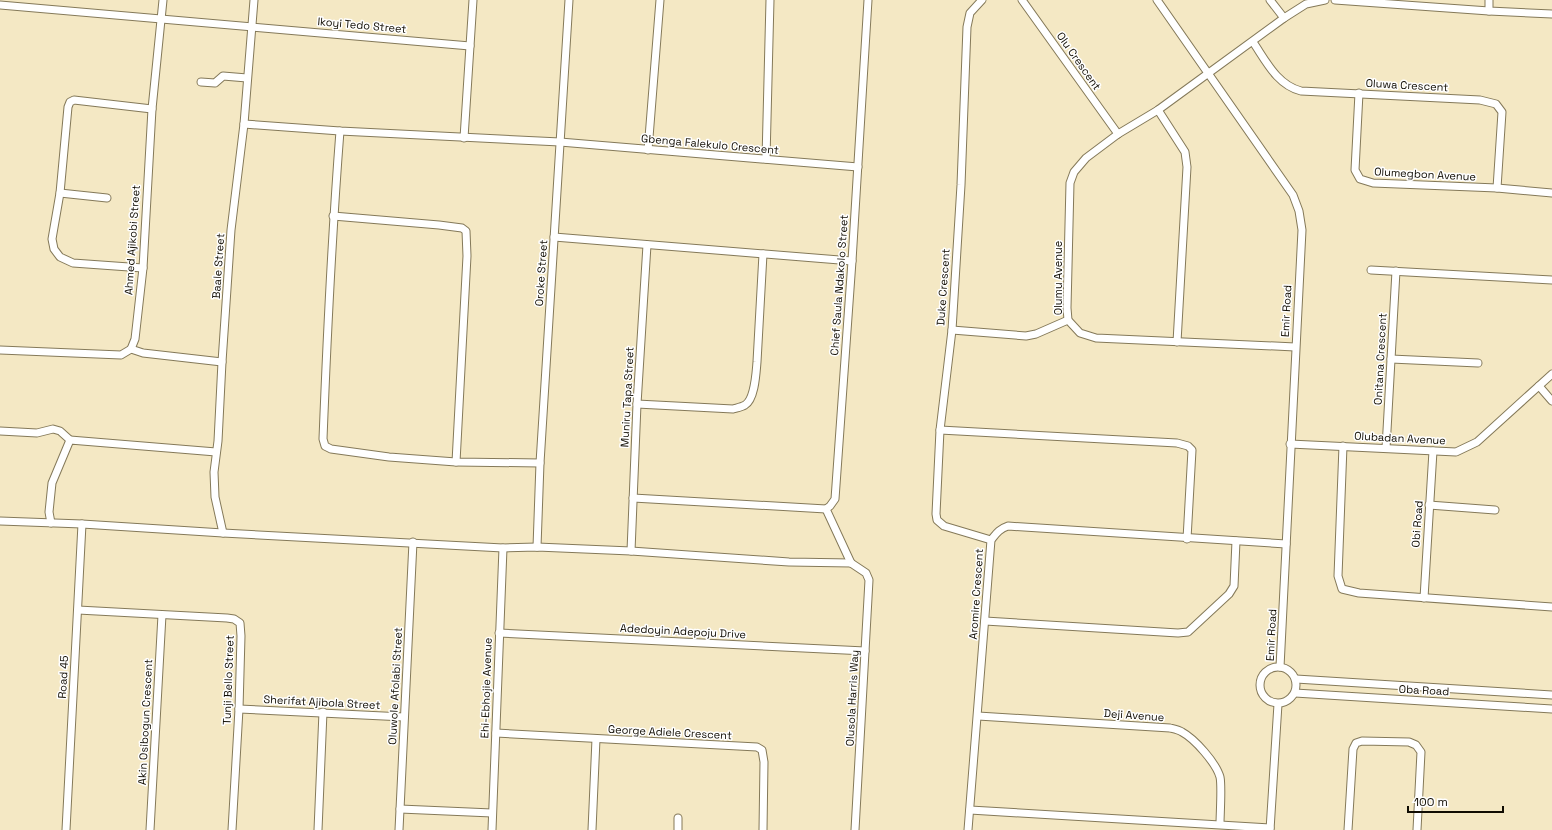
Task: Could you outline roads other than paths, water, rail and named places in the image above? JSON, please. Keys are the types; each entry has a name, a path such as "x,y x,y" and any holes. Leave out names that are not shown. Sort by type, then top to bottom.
{"street":[{"name":"Ahmed Ajikobi Street","path":"131,349 135,339 143,268 152,109 163,0"},
{"name":"Baale Street","path":"223,534 215,498 214,472 231,230 244,124 254,0"},
{"path":"464,138 473,0"},
{"name":"Oroke Street","path":"537,548 540,464 569,0"},
{"path":"648,150 660,0"},
{"path":"766,159 770,0"},
{"name":"Chief Saula Ndakolo Street","path":"826,509 835,499 852,261 868,0"},
{"name":"Duke Crescent","path":"982,0 970,13 967,27 961,185 952,330 940,430 936,514 937,520 944,526 953,530 991,540"},
{"name":"Olu Crescent","path":"1022,0 1118,134"},
{"name":"Emir Road","path":"1156,0 1209,73 1293,195 1299,211 1302,230 1290,444 1280,667"},
{"path":"1270,0 1284,18"},
{"path":"1209,73 1284,18 1306,4 1326,0"},
{"path":"1335,0 1552,14"},
{"path":"1489,11 1490,0"},
{"name":"Ikoyi Tedo Street","path":"0,5 470,46"},
{"name":"Oluwa Crescent","path":"1253,42 1285,85 1292,89 1301,91 1480,100 1496,104 1502,112 1497,188"},
{"name":"Olumu Avenue","path":"1209,73 1158,110 1118,134 1086,158 1074,172 1070,183 1068,320 1080,333 1096,338 1295,347"},
{"path":"201,82 215,83 223,76 247,78"},
{"name":"Olumegbon Avenue","path":"1359,93 1355,170 1360,179 1373,183 1497,188 1552,192"},
{"path":"143,268 74,263 60,257 54,249 52,239 60,193 68,107 70,102 74,100 152,109"},
{"path":"1158,110 1185,152 1187,167 1177,342"},
{"name":"Gbenga Falekulo Crescent","path":"244,124 340,131 560,142 858,167"},
{"path":"340,131 333,216 323,439 325,446 331,449 389,457 456,462 540,464"},
{"path":"60,193 107,198"},
{"path":"333,216 439,225 462,228 466,231 467,256 456,462"},
{"path":"554,237 852,261"},
{"name":"Muniru Tapa Street","path":"631,551 637,404 647,244"},
{"path":"637,404 733,409 746,405 751,398 756,373 763,254"},
{"path":"1371,270 1552,280"},
{"name":"Onitana Crescent","path":"1386,448 1396,271"},
{"path":"952,330 1026,336 1036,334 1068,320"},
{"path":"0,350 121,355 131,349 143,354 222,362"},
{"path":"1391,360 1478,363"},
{"name":"Olubadan Avenue","path":"1290,444 1456,452 1468,448 1477,442 1552,374"},
{"path":"1539,386 1552,401"},
{"path":"0,431 38,433 53,429 60,431 70,440 216,452"},
{"path":"940,430 1177,443 1188,446 1192,450 1187,539"},
{"path":"51,523 49,512 52,483 70,440"},
{"path":"1344,446 1338,576 1342,589 1359,593 1552,607"},
{"name":"Obi Road","path":"1424,598 1433,451"},
{"path":"0,521 82,524 223,534 413,542 503,548 631,551 789,562 851,563 826,509 633,498"},
{"path":"1429,505 1495,510"},
{"name":"Road 45","path":"66,830 82,524"},
{"name":"Aromire Crescent","path":"968,830 991,540 1002,528 1008,526 1187,539 1286,544"},
{"path":"985,621 1178,633 1188,632 1222,602 1234,586 1236,541"},
{"name":"Oluwole Afolabi Street","path":"399,830 413,542"},
{"name":"Ehi-Ebhojie Avenue","path":"492,830 503,548"},
{"name":"Olusola Harris Way","path":"851,563 866,573 869,580 855,830"},
{"name":"Tunji Bello Street","path":"78,610 227,618 239,621 242,636 232,830"},
{"name":"Akin Osibogun Crescent","path":"150,830 162,614"},
{"name":"Adedoyin Adepoju Drive","path":"499,633 865,651"},
{"path":"1274,667 1289,670 1296,679 1297,688 1295,694 1288,701 1278,704 1272,703 1263,695 1260,684 1265,673 1274,667"},
{"path":"1296,679 1552,695"},
{"path":"1443,702 1445,688"},
{"path":"1482,704 1483,690"},
{"name":"Oba Road","path":"1295,694 1552,709"},
{"path":"970,810 1220,824 1270,829 1278,704"},
{"name":"Sherifat Ajibola Street","path":"239,708 404,717"},
{"path":"318,830 323,712"},
{"name":"Deji Avenue","path":"978,716 1170,728 1182,732 1191,738 1213,763 1220,778 1220,824"},
{"name":"George Adiele Crescent","path":"496,733 760,748 764,755 763,830"},
{"path":"592,830 596,739"},
{"path":"1348,830 1353,749 1356,743 1362,741 1408,742 1416,745 1421,752 1417,830"},
{"path":"400,810 492,814"},
{"path":"678,818 678,830"}]}
